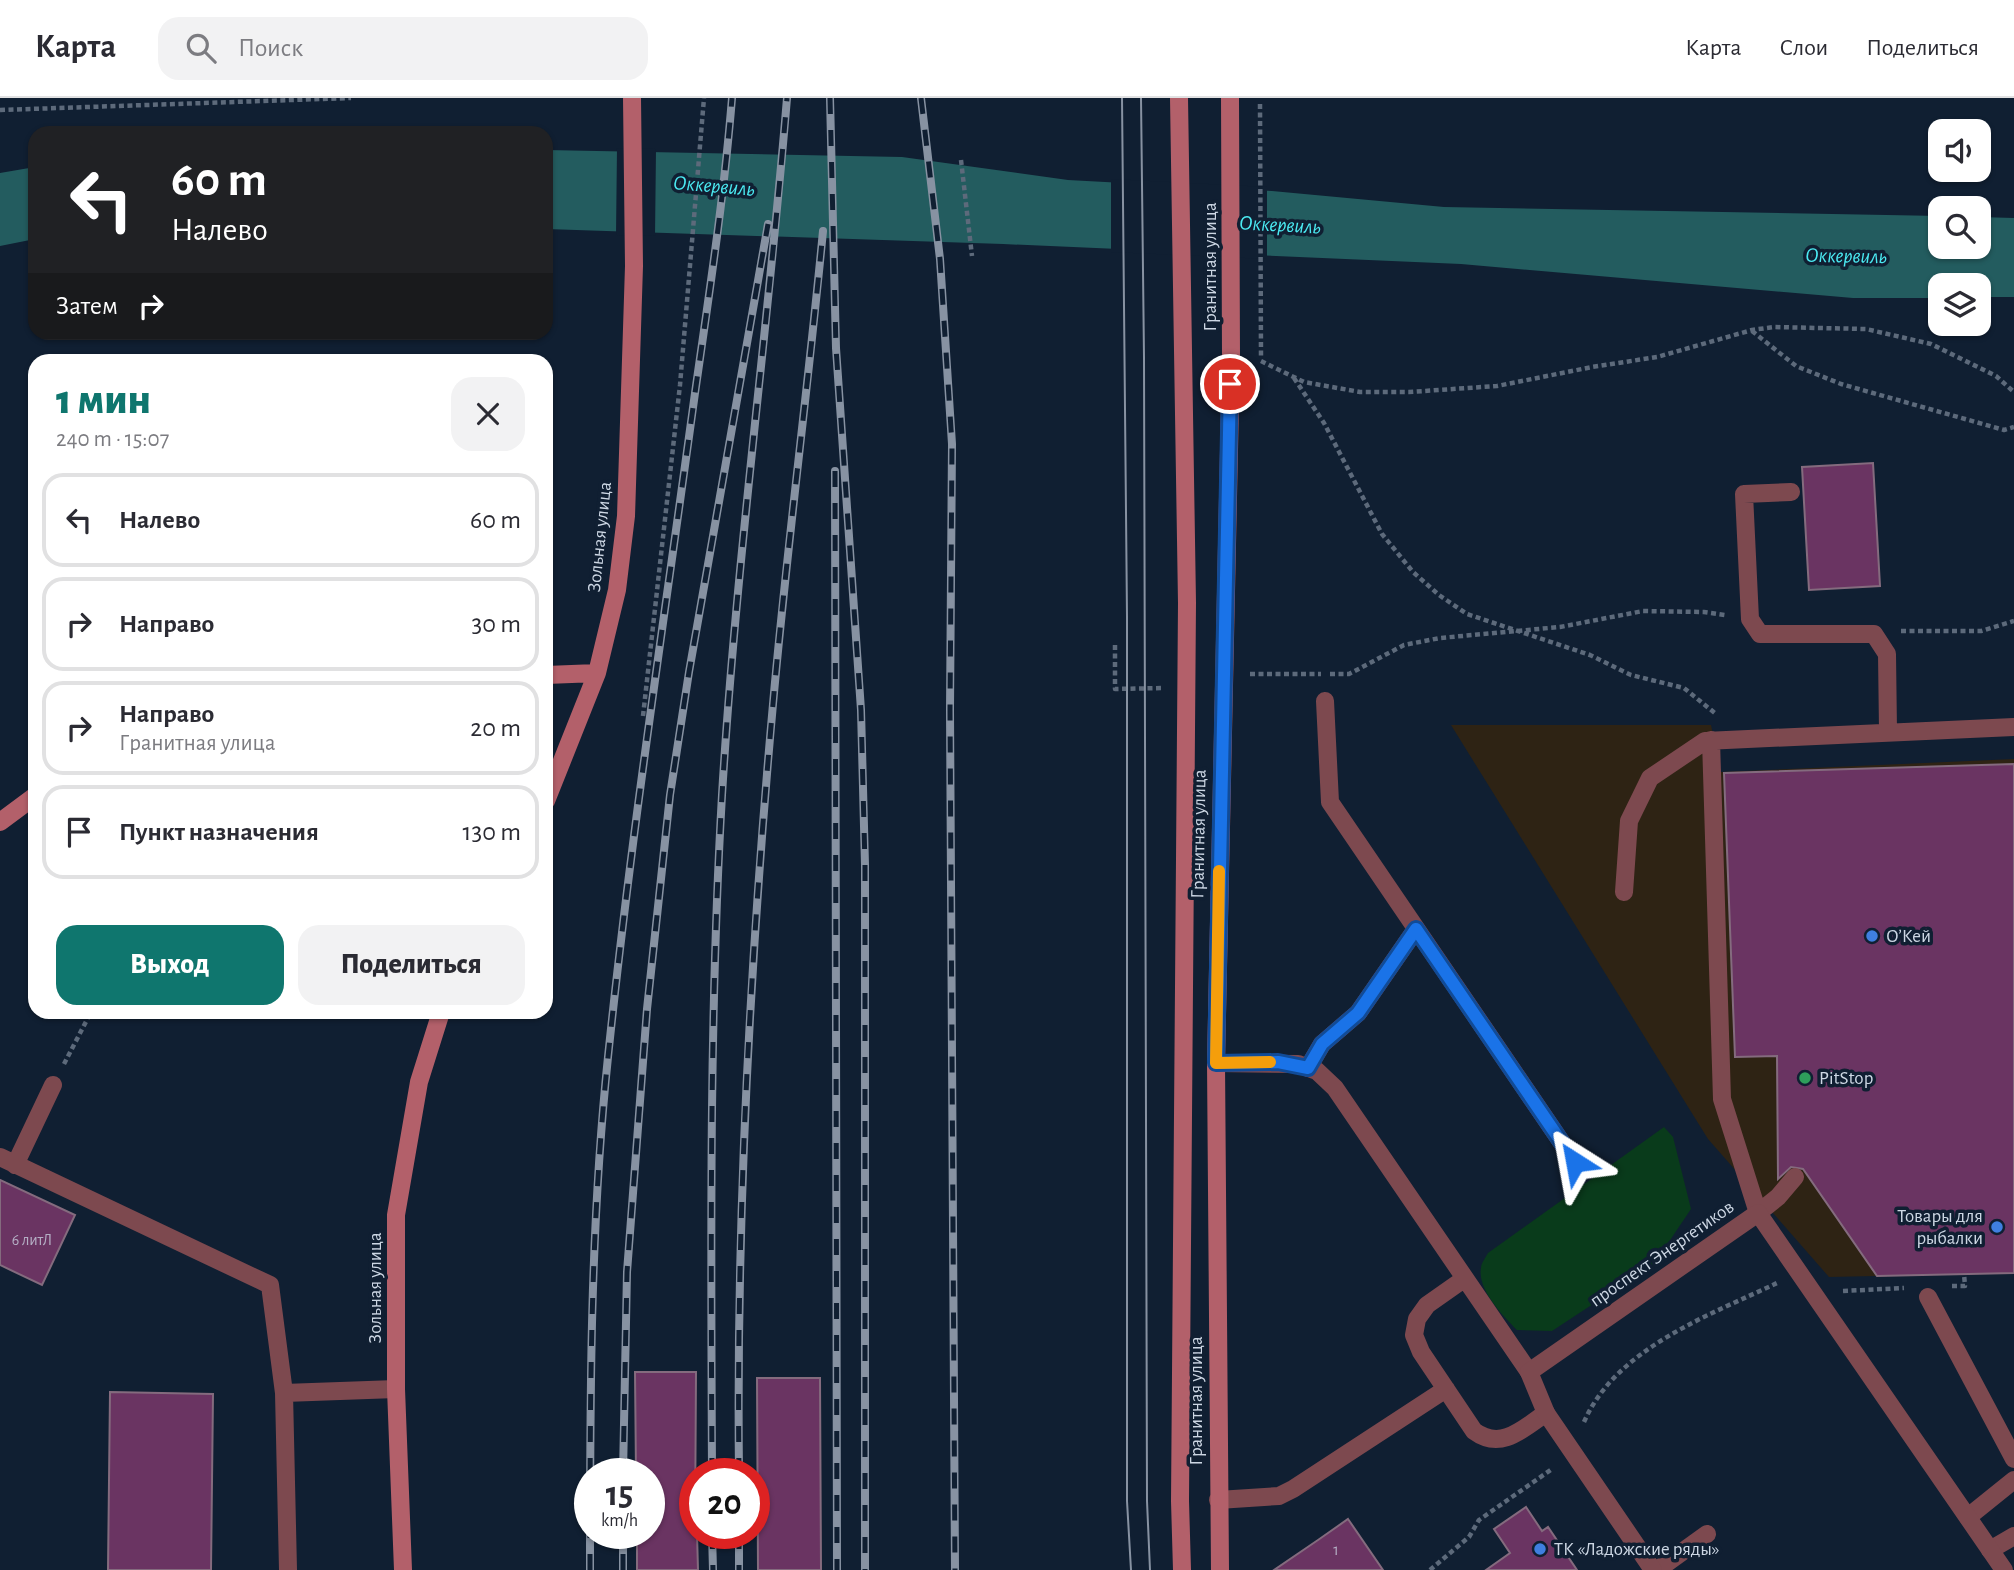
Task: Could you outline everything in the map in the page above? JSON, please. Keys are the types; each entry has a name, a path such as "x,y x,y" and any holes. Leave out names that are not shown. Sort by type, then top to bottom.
{"street":[{"name":"Зольная улица","path":"553,783 597,673 617,590 626,516 634,266 632,98"},
{"name":"Гранитная улица","path":"1180,101 1187,603 1180,1473 1182,1570"},
{"name":"Гранитная улица","path":"1220,1570 1216,1063 1231,356 1231,101"},
{"path":"1791,492 1744,494 1750,619 1760,634 1874,634 1886,653 1888,731"},
{"path":"553,675 597,673"},
{"path":"1325,701 1330,803 1575,1162"},
{"path":"1624,892 1629,821 1650,778 1704,741 2014,727"},
{"path":"1711,740 1722,1098 1758,1213 1778,1197 1795,1177"},
{"path":"0,822 28,801"},
{"path":"1308,1068 1322,1044 1358,1013 1416,929"},
{"name":"Зольная улица","path":"403,1570 396,1389 396,1215 419,1082 438,1019"},
{"path":"1216,1063 1278,1062 1308,1068 1317,1071 1335,1088 1529,1373 1546,1413 1655,1570 1707,1534"},
{"path":"53,1085 8,1161 270,1285 284,1393 288,1570"},
{"name":"проспект Энергетиков","path":"1529,1373 1758,1213 2004,1570"},
{"path":"1464,1279 1427,1305 1417,1319 1414,1335 1421,1352 1474,1431 1486,1439 1498,1441 1510,1437 1546,1413"},
{"path":"1928,1297 2014,1459"},
{"path":"284,1393 396,1389"},
{"path":"1218,1500 1279,1496 1446,1389"},
{"path":"1968,1517 2014,1480"},
{"path":"1990,1550 2014,1536"}],"path":[{"path":"0,110 351,98"},
{"path":"643,716 680,385 704,99"},
{"path":"1261,104 1261,359 1304,382 1360,393 1497,386 1592,366 1657,357 1752,330 1774,327 1866,330 1931,344 1996,376 2014,392"},
{"path":"961,160 972,256"},
{"path":"1752,330 1796,366 1841,384 2004,430 2014,427"},
{"path":"1293,377 1324,423 1382,534 1413,572 1439,595 1467,614 1523,630 1590,654 1631,675 1684,688 1711,711 1755,737"},
{"path":"1246,674 1349,674 1404,645 1440,638 1560,628 1643,611 1704,612 1750,619"},
{"path":"1874,634 1892,631 1981,631 2014,621"},
{"path":"1115,645 1115,689 1163,688"},
{"path":"53,1085 86,1019"},
{"path":"1430,1570 1469,1537 1479,1520 1554,1468 1572,1450 1586,1417 1606,1386 1655,1344 1706,1315 1799,1272"},
{"path":"1842,1291 1881,1289"}],"shaded area":[{"name":"О’Кей","path":"1451,725 1711,725 1721,772 2014,759 2014,1273 1829,1277 1708,1139"},
{"path":"1664,1127 1673,1137 1691,1209 1654,1264 1552,1331 1517,1330 1492,1302 1483,1285 1481,1266 1488,1253"}],"water":[{"name":"Оккервиль","path":"553,150 902,157 1068,180 1272,191 1444,207 1928,216 1928,259 1991,259 1991,217 2014,218 2014,297 1991,297 1991,273 1928,273 1928,298 1853,298 1461,264 1003,244 553,229"},
{"path":"28,168 28,240 0,246 0,173"}],"pier":[{"path":"617,148 656,149 655,236 616,235"},
{"path":"1111,179 1267,187 1267,259 1111,252"}],"building":[{"path":"1873,463 1880,586 1809,590 1802,467"},
{"name":"О’Кей","path":"2014,764 2014,1273 1877,1276 1803,1169 1791,1167 1778,1179 1777,1056 1735,1057 1724,773"},
{"path":"0,1180 75,1215 42,1285 0,1265"},
{"path":"635,1372 696,1372 695,1458 679,1458 679,1549 697,1549 698,1570 637,1570 637,1549 665,1549 665,1458 636,1458"},
{"path":"757,1378 820,1378 821,1570 758,1570 758,1549 770,1549 770,1458 757,1458"},
{"path":"110,1392 213,1394 211,1570 108,1570"},
{"name":"ТК «Ладожские ряды»","path":"1526,1507 1542,1531 1548,1527 1577,1570 1486,1570 1510,1553 1494,1529"},
{"path":"1348,1519 1383,1570 1274,1570 1318,1540"}],"tram line":[{"path":"1122,98 1127,616 1127,1501 1131,1570"},
{"path":"1141,98 1147,1501 1150,1570"}],"railway":[{"path":"590,1570 594,1249 608,1057 638,808 716,246 732,98"},
{"path":"712,1458 713,1049 722,795 735,620 787,98"},
{"path":"830,98 836,348 861,710 865,865 865,1570"},
{"path":"921,98 940,259 952,444 950,710 955,1570"},
{"path":"623,1458 627,1272 647,1009 670,795 768,224"},
{"path":"739,1458 742,1185 751,992 779,645 823,231"},
{"path":"835,471 837,1570"},
{"path":"623,1549 623,1570"},
{"path":"712,1549 713,1570"},
{"path":"739,1549 739,1570"}],"slow traffic":[{"path":"1219,871 1216,1063 1270,1062"}],"place":[{"name":"О’Кей","path":"1872,936"},
{"name":"PitStop","path":"1805,1078"},
{"name":"Товары для рыбалки","path":"1997,1227"},
{"name":"ТК «Ладожские ряды»","path":"1540,1549"}],"route":[{"path":"1230,384 1216,1063 1278,1062 1308,1068 1322,1044 1358,1013 1416,929 1575,1162"}]}
